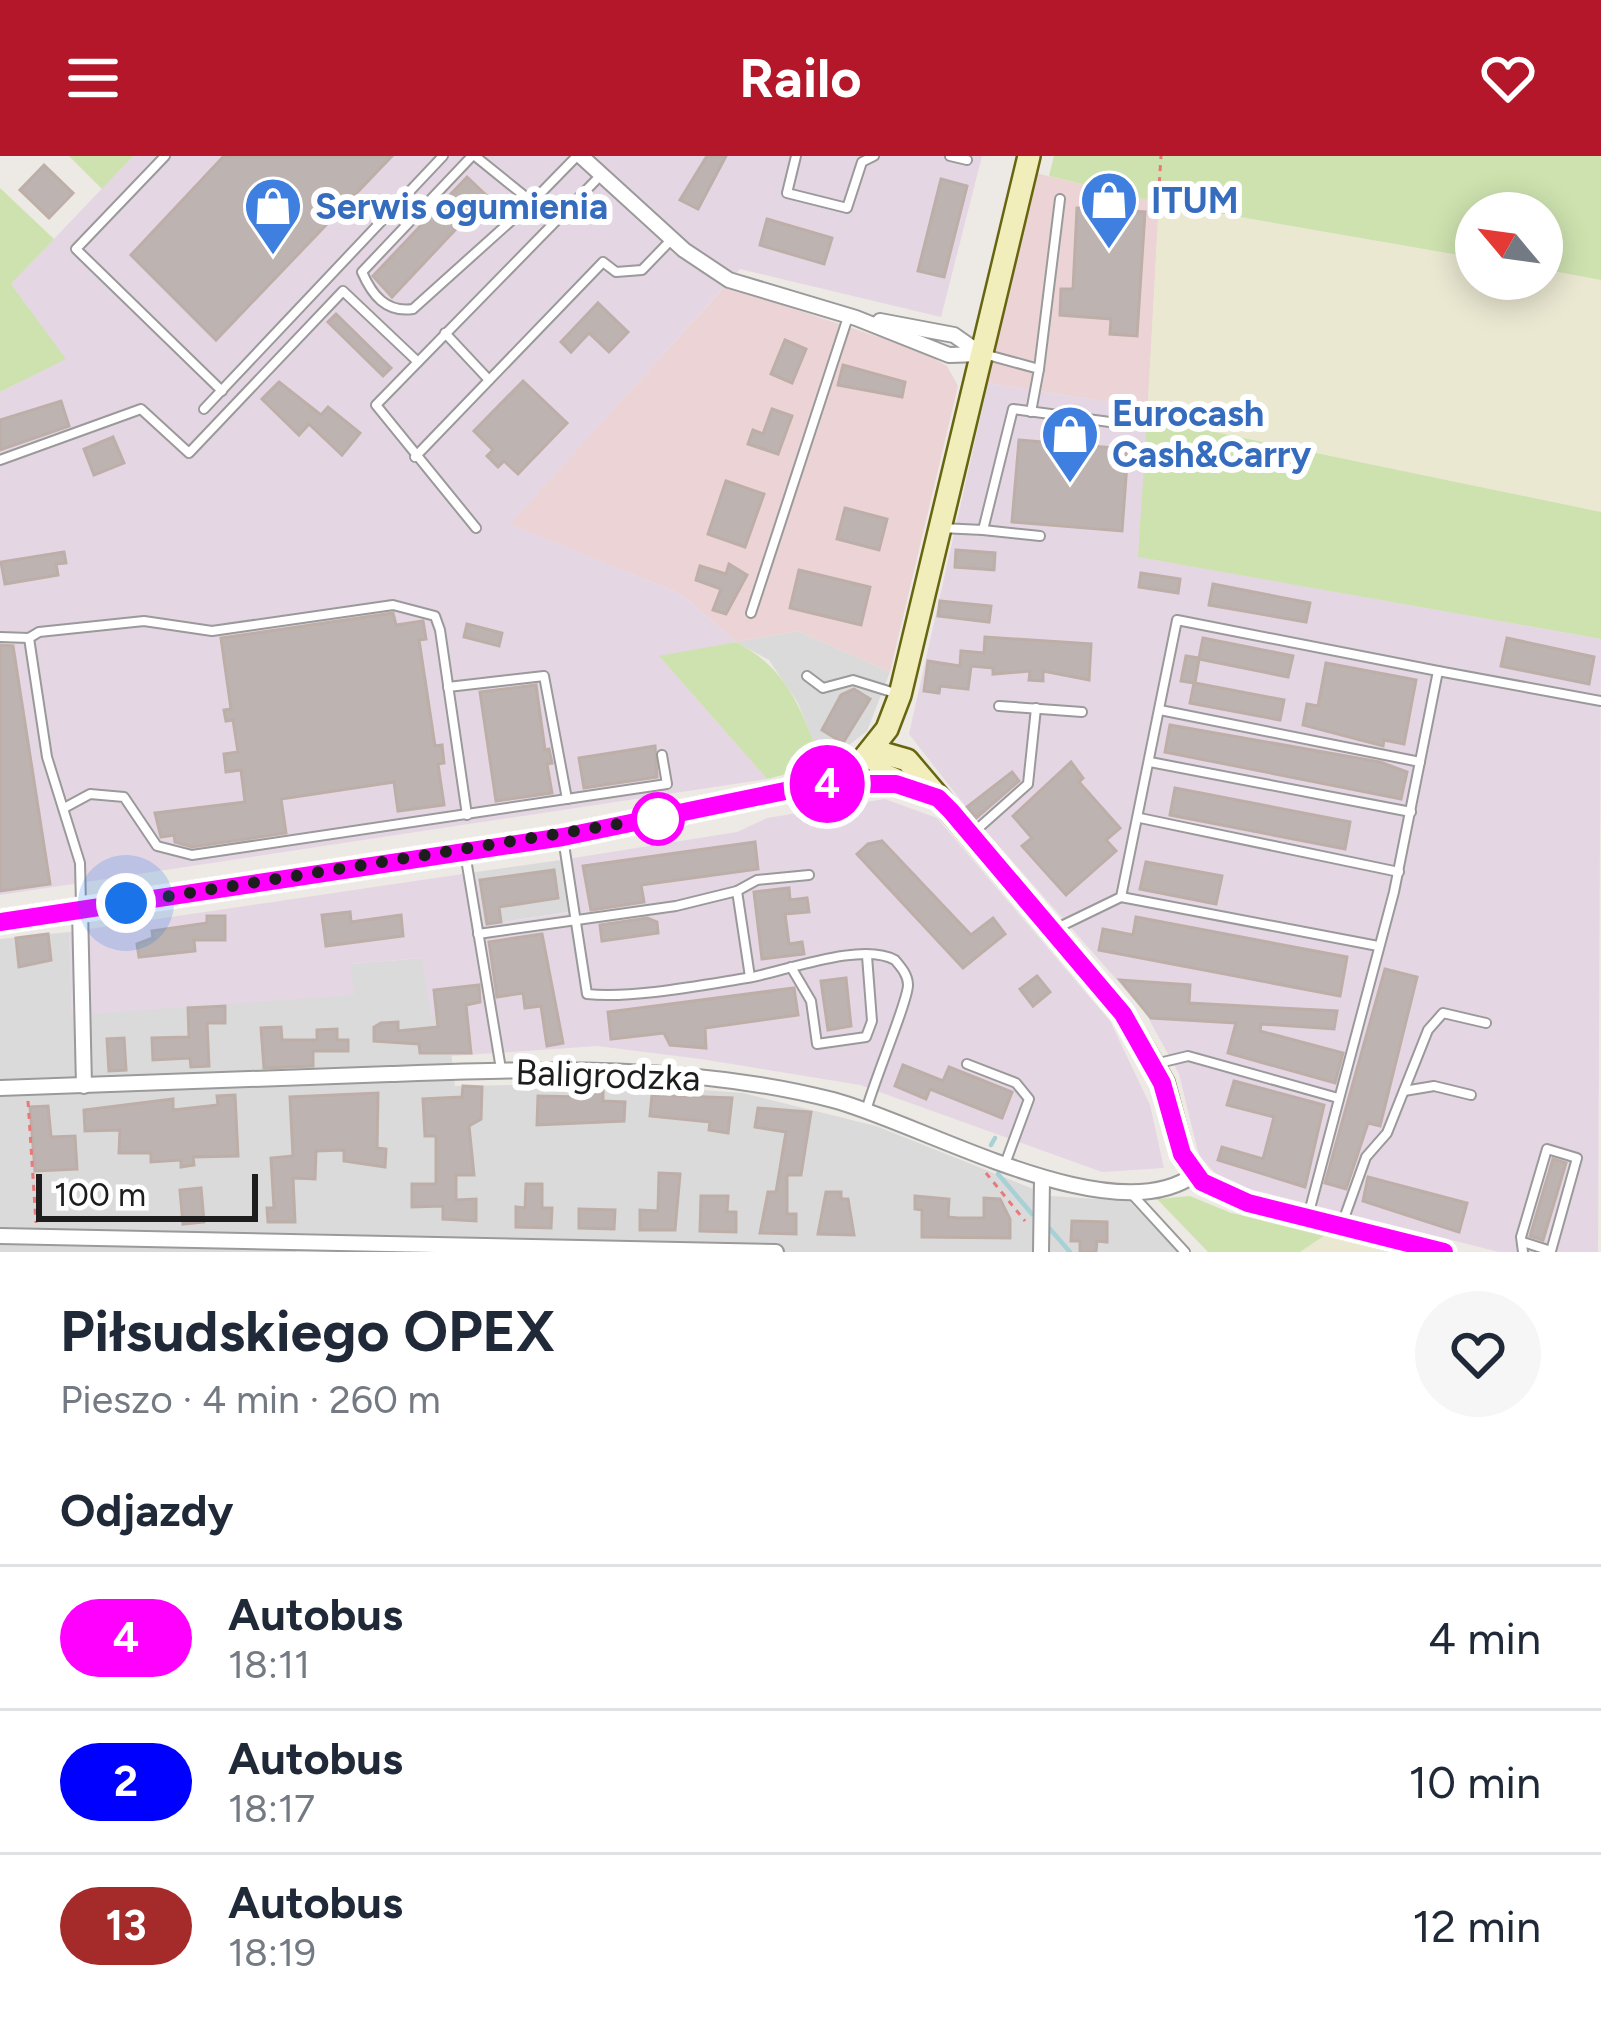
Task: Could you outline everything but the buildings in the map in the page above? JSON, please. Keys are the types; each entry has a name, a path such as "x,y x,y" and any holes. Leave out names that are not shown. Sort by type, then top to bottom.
{"main road":[{"path":"819,784 851,770 872,750 900,695 1029,156"},
{"path":"892,717 908,760 1123,1014 1154,1064 1182,1154 1195,1174 1222,1195 1443,1252"},
{"path":"872,750 908,760"},
{"path":"872,750 874,763 896,784"},
{"path":"0,922 563,837 819,784 896,784 938,798"}],"street":[{"path":"579,156 672,239 729,280 852,317 954,335 980,360"},
{"path":"80,910 84,1086"},
{"name":"Baligrodzka","path":"0,1088 501,1071 699,1076 795,1091 866,1111 1042,1180 1128,1189 1174,1187 1195,1174"},
{"path":"1041,1252 1042,1180"},
{"path":"0,1236 81,1245 776,1252"}],"lane":[{"path":"165,156 76,249 222,391"},
{"path":"204,409 443,156"},
{"path":"532,202 474,156 362,272 379,299 401,311 413,309 532,202 579,156"},
{"path":"796,156 787,194 848,208 862,162 874,156"},
{"path":"950,156 968,160"},
{"path":"476,528 376,405 602,175"},
{"path":"1031,412 1060,199"},
{"path":"415,457 603,262 616,272 642,270 672,239"},
{"path":"0,460 141,409 189,453 343,291 418,362"},
{"path":"751,613 852,317"},
{"path":"445,334 490,380"},
{"path":"980,360 1039,369"},
{"path":"983,530 1013,409 1132,425"},
{"path":"940,528 1040,536"},
{"path":"0,637 29,638 39,632 144,621 212,631 393,605 435,616 466,815"},
{"path":"1121,897 1177,620 1601,701"},
{"path":"29,638 26,650 47,757 80,863 80,910"},
{"path":"1308,1217 1399,872 1438,671"},
{"path":"448,687 544,676 567,800"},
{"path":"806,676 823,688 853,680 900,695"},
{"path":"999,706 1082,712"},
{"path":"973,833 1028,784 1036,709"},
{"path":"1160,710 1420,762"},
{"path":"66,807 90,794 124,796 157,846 177,855 667,784 662,755"},
{"path":"1150,763 1411,812"},
{"path":"1140,818 1399,872"},
{"path":"563,837 587,994 750,977 867,956 895,960 908,984 876,1069 866,1111"},
{"path":"464,851 501,1071"},
{"path":"478,934 676,906 737,891 758,880 809,875"},
{"path":"737,891 750,977"},
{"path":"1055,929 1121,897 1378,946"},
{"path":"791,967 811,1001 817,1044 866,1037 872,1021 867,956"},
{"path":"1341,1226 1366,1157 1387,1133 1428,1030 1444,1013 1486,1023"},
{"path":"1154,1064 1188,1055 1338,1098"},
{"path":"967,1064 1016,1083 1029,1099 1004,1165"},
{"path":"1403,1092 1434,1086 1471,1096"},
{"path":"1547,1149 1577,1158 1551,1251 1525,1248 1521,1237 1547,1149"},
{"path":"1128,1189 1185,1252"}],"path":[{"path":"1157,219 1161,156"},
{"path":"27,1088 37,1237"},
{"path":"985,1157 989,1179 1042,1232"}],"shaded area":[{"path":"133,156 982,156 941,317 740,269 510,524 681,594 736,642 660,657 767,779 0,895 0,392 65,359 11,284"},
{"path":"1036,173 1159,203 1148,408 988,383"},
{"path":"1159,203 1455,254 1455,300 1563,300 1563,273 1601,280 1601,512 1147,418"},
{"path":"725,286 921,351 947,366 958,386 890,672 798,631 736,642 681,594 509,524"},
{"path":"988,383 1148,408 1139,557 1601,639 1598,1252 1499,1252 1245,1188 1217,1175 1199,1156 1179,1074 1145,1012 977,821 909,734"},
{"path":"798,631 890,672 867,731 823,765 798,703 769,660 736,642"},
{"path":"885,799 937,818 1110,1021 1150,1105 1164,1168 1102,1172 860,1085 701,1059 597,1046 452,1056 447,1014 431,1015 422,958 350,964 354,995 72,1015 69,932 476,872 484,925 568,913 561,860 737,832 767,818"},
{"path":"561,860 569,912 484,925 476,872"},
{"path":"69,932 72,1014 353,994 349,964 423,958 431,1014 447,1014 455,1086 608,1083 743,1093 876,1126 1051,1196 1129,1201 1178,1252 500,1252 497,1238 297,1233 296,1252 0,1252 0,939"},
{"path":"1328,1233 1392,1252 1300,1252"}],"green space":[{"path":"69,156 133,156 102,189"},
{"path":"1054,156 1601,156 1601,280 1563,273 1563,192 1455,192 1455,254 1159,203 1049,176"},
{"path":"0,188 54,239 11,284 66,359 0,392"},
{"path":"1147,418 1601,512 1601,639 1138,557"},
{"path":"736,642 769,665 792,694 823,765 767,779 659,656"},
{"path":"1190,1196 1231,1213 1328,1233 1300,1252 1208,1252 1157,1199"}],"waterway":[{"path":"991,1145 995,1138"},
{"path":"998,1174 1032,1214"},
{"path":"1050,1229 1070,1252"}],"bus line":[{"name":"4","path":"0,922 563,837 819,784 896,784 938,798 1102,986 1154,1064 1182,1154 1202,1182 1248,1203 1444,1252"}],"place":[{"name":"ITUM","path":"1109,251"},
{"name":"Serwis ogumienia","path":"273,257"},
{"name":"Eurocash Cash&Carry","path":"1070,485"}],"route":[{"path":"126,903 563,837 675,815 658,819"}]}
